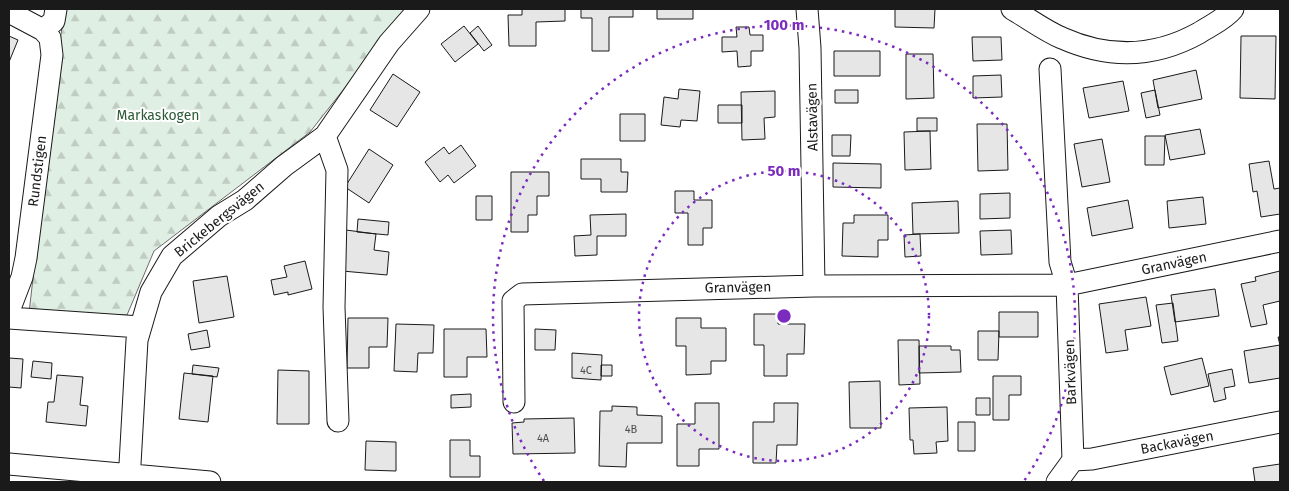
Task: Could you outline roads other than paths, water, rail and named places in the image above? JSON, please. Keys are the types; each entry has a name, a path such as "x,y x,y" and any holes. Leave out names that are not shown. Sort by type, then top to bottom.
{"street":[{"path":"9,12 43,30 54,21 56,9"},
{"name":"Brickebergsvägen","path":"129,478 137,340 151,292 172,256 218,216 245,200 284,166 326,136 389,43 419,9"},
{"name":"Alstavägen","path":"807,9 810,48 814,286"},
{"path":"1012,9 1062,38 1100,50 1124,53 1154,51 1185,40 1226,17 1233,9"},
{"name":"Rundstigen","path":"9,311 22,277 26,258 52,55 50,38 43,30"},
{"path":"1050,69 1060,262 1067,285"},
{"path":"326,136 337,170 334,307 338,421"},
{"name":"Granvägen","path":"514,402 514,300 522,294 814,286 1067,285 1280,241"},
{"name":"Barkvägen","path":"1067,285 1073,460"},
{"path":"9,318 140,327"},
{"name":"Backavägen","path":"1073,460 1092,459 1280,422"},
{"path":"1056,482 1073,460"},
{"path":"9,464 129,478 210,482"}],"park label":[{"name":"Markaskogen","path":"158,115"}]}
